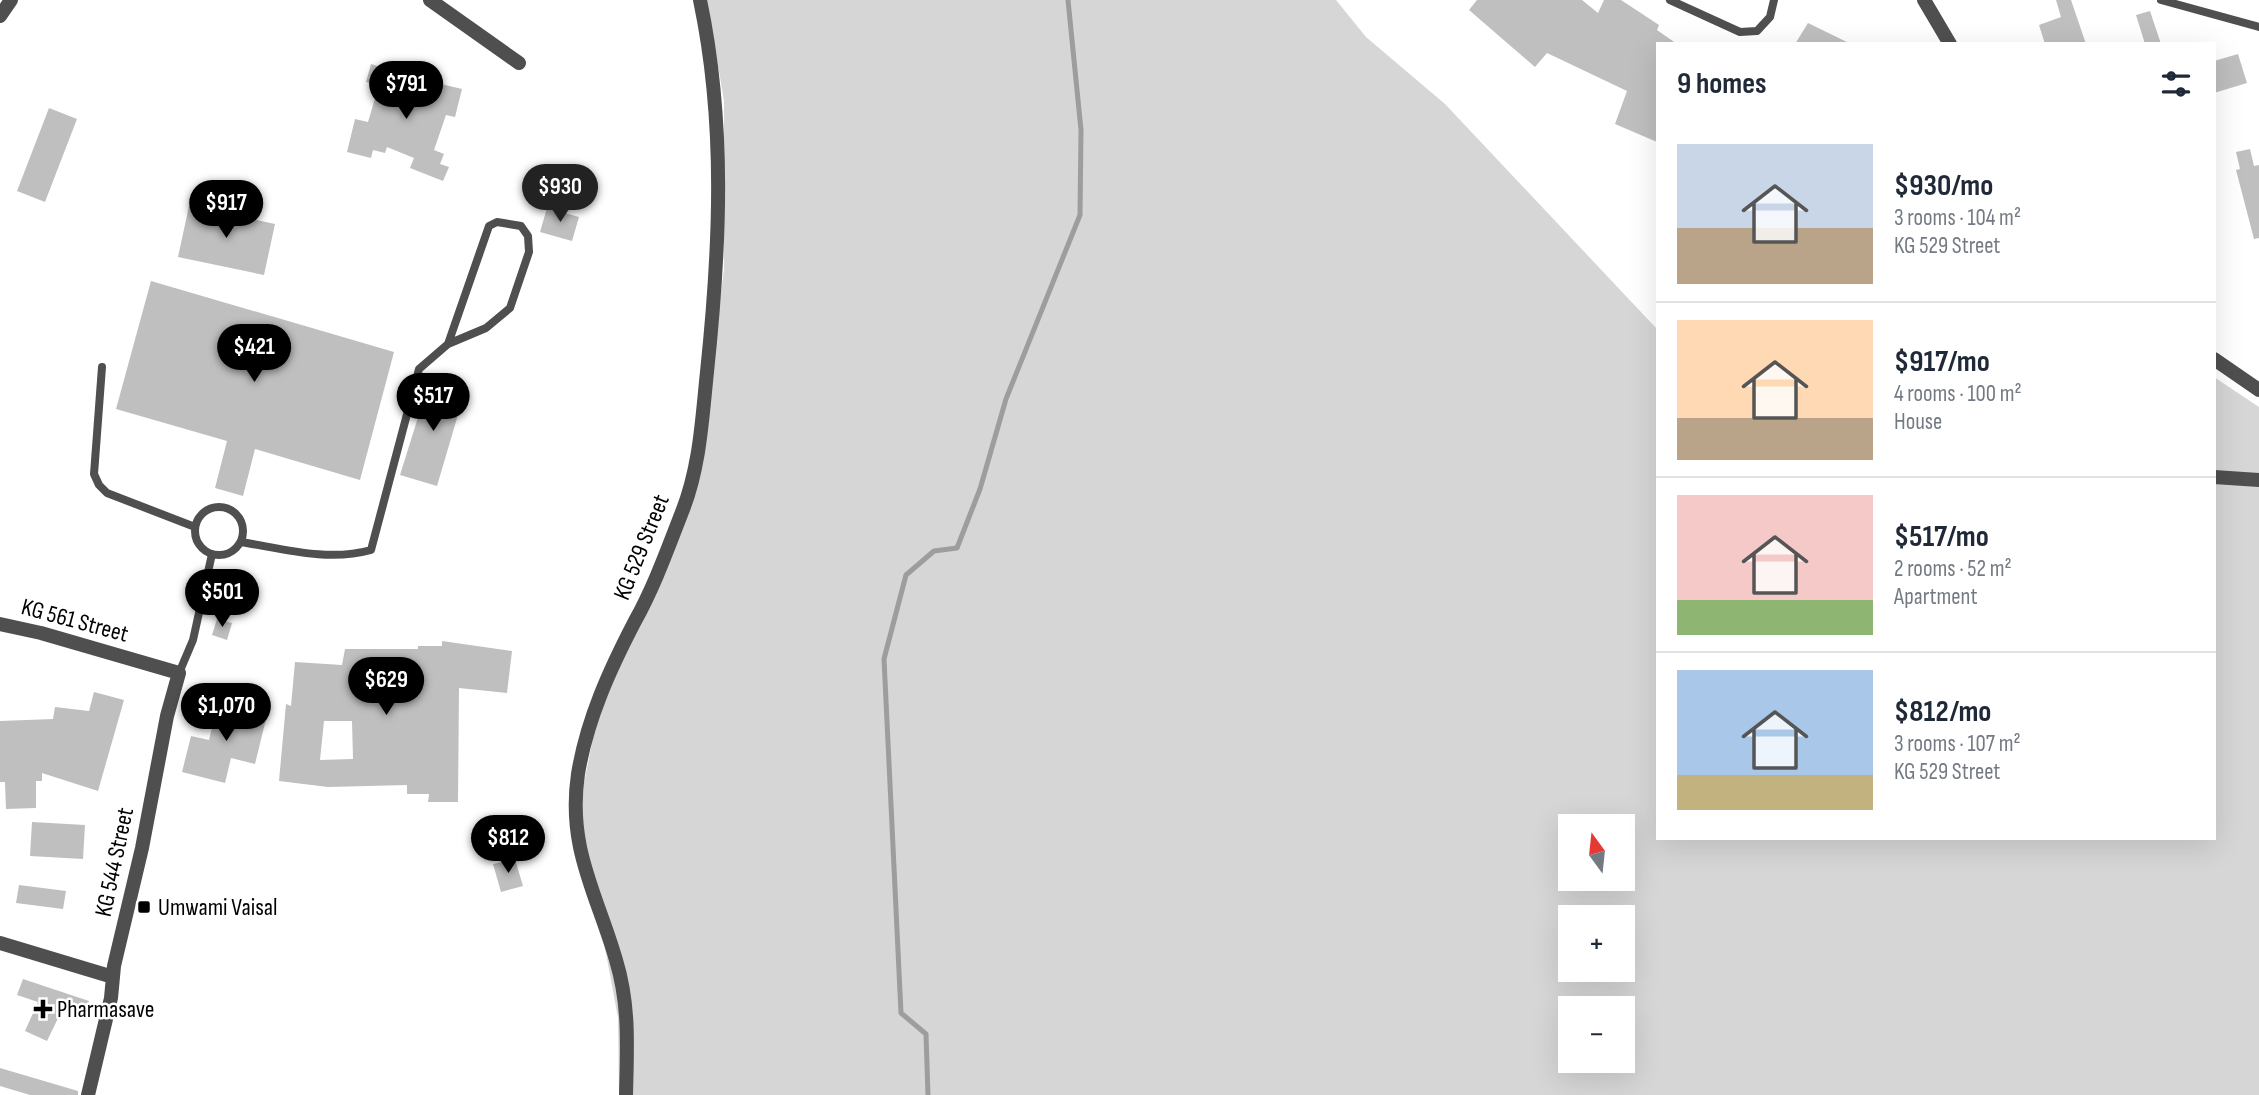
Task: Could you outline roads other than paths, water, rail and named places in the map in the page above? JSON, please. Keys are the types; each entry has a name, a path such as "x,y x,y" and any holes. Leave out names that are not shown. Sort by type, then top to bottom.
{"street":[{"path":"0,16 11,0"},
{"path":"429,0 519,63"},
{"name":"KG 529 Street","path":"626,1095 629,1037 626,1003 616,959 590,892 581,855 576,822 578,776 587,731 620,646 635,621 684,508 700,443 718,273 718,146 711,48 700,0"},
{"path":"1924,0 1949,42"},
{"path":"2216,360 2259,390"},
{"path":"2216,477 2259,480"},
{"name":"KG 561 Street","path":"0,624 41,632 179,673"},
{"name":"KG 544 Street","path":"88,1095 167,716 179,673"},
{"path":"0,943 113,977"}],"lane":[{"path":"1670,0 1740,32 1756,31 1770,17 1774,0"},
{"path":"2161,0 2259,27"},
{"path":"241,542 328,556 346,557 371,550 419,369 448,344 486,328 510,307 529,252 528,236 521,226 496,222 489,226 448,344"},
{"path":"102,367 94,474 99,485 107,493 195,527"},
{"path":"220,506 228,508 240,518 243,526 241,542 228,553 212,554 199,545 195,527 205,510 220,506"},
{"name":"KG 544 Street","path":"179,673 192,640 212,554"}],"waterway":[{"path":"928,1095 926,1034 901,1013 884,659 906,575 934,551 957,548 980,489 1006,399 1080,215 1081,130 1068,0"}],"place":[{"name":"Umwami Vaisal","path":"144,907"},
{"name":"Pharmasave","path":"43,1009"}]}
